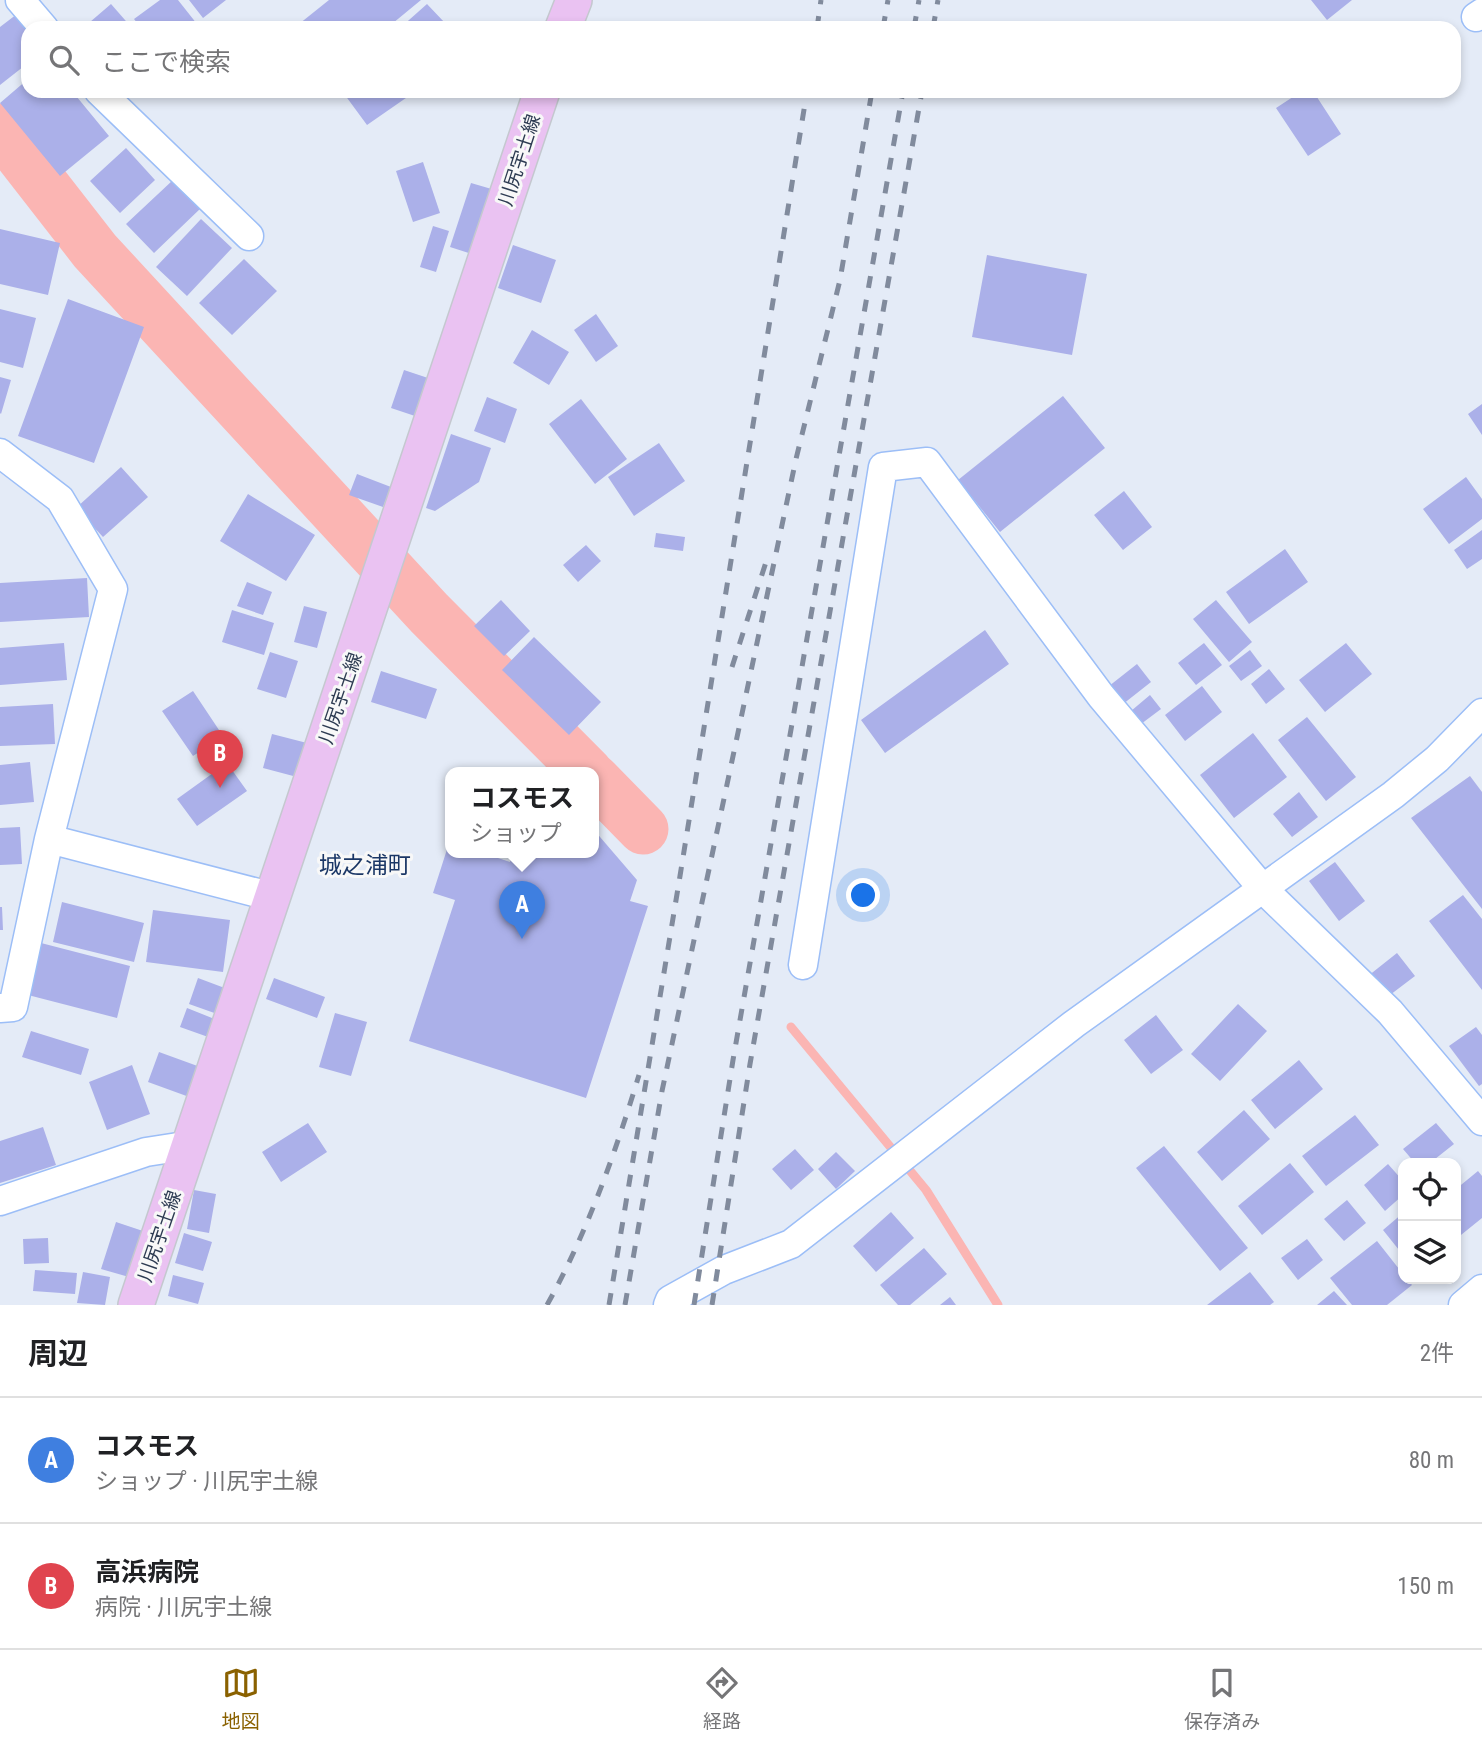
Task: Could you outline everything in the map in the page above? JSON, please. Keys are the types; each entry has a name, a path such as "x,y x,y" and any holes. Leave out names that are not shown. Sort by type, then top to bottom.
{"main road":[{"name":"川尻宇土線","path":"136,1305 540,98"}],"street":[{"path":"20,0 38,21"},
{"path":"106,98 249,236"},
{"path":"0,453 60,499 113,589 49,839 13,1007 0,1008"},
{"path":"803,965 883,467 927,462 1101,696 1263,889 1390,1012 1482,1121"},
{"path":"668,1305 670,1300 724,1270 790,1244 1074,1024 1420,774 1482,713"},
{"path":"49,839 274,897"},
{"path":"0,1201 146,1152 191,1145"},
{"path":"1463,1305 1482,1289"}],"building":[{"path":"160,0 178,0 195,21 136,21 134,19"},
{"path":"189,0 226,0 203,18"},
{"path":"329,0 421,0 396,21 303,21"},
{"path":"1311,0 1352,0 1327,20"},
{"path":"111,4 126,21 91,21"},
{"path":"427,4 443,21 408,21"},
{"path":"17,14 22,21 21,68 0,85 0,27"},
{"path":"21,85 21,98 78,98 109,136 60,176 0,103"},
{"path":"347,98 406,98 367,125"},
{"path":"1291,98 1318,98 1341,134 1308,156 1276,108"},
{"path":"126,148 155,180 120,213 90,181"},
{"path":"423,162 440,213 413,222 396,171"},
{"path":"173,180 201,208 154,253 126,224"},
{"path":"471,183 495,190 475,255 450,247"},
{"path":"201,219 232,248 187,296 156,267"},
{"path":"433,226 449,231 436,272 420,267"},
{"path":"0,229 60,243 48,295 0,284"},
{"path":"513,245 556,260 541,303 498,288"},
{"path":"987,255 1087,274 1072,355 972,337"},
{"path":"244,259 277,291 232,335 199,303"},
{"path":"68,299 144,327 94,463 18,436"},
{"path":"0,309 36,318 23,368 0,362"},
{"path":"596,314 618,346 596,362 574,330"},
{"path":"532,330 569,352 549,385 513,363"},
{"path":"404,370 431,379 418,417 391,408"},
{"path":"0,377 11,380 1,414 0,413"},
{"path":"1063,396 1105,448 1000,532 958,480"},
{"path":"487,397 517,409 505,443 474,431"},
{"path":"581,399 627,459 595,484 549,424"},
{"path":"1482,404 1482,435 1468,414"},
{"path":"451,434 491,448 479,482 435,511 426,508"},
{"path":"659,443 685,481 634,516 608,477"},
{"path":"121,467 148,497 103,537 76,508"},
{"path":"357,474 391,487 383,507 349,495"},
{"path":"1466,477 1482,499 1482,519 1449,544 1423,509"},
{"path":"1124,491 1152,527 1123,550 1094,515"},
{"path":"248,494 315,535 286,581 220,541"},
{"path":"1482,530 1482,559 1467,569 1454,550"},
{"path":"656,533 685,537 683,551 654,547"},
{"path":"586,545 601,561 578,582 563,565"},
{"path":"1285,549 1308,582 1249,624 1226,592"},
{"path":"87,578 89,617 0,622 0,583"},
{"path":"247,582 272,592 263,615 237,606"},
{"path":"501,600 530,631 504,656 474,626"},
{"path":"1216,600 1252,642 1229,662 1193,619"},
{"path":"304,606 327,612 317,648 294,642"},
{"path":"232,610 274,623 264,655 222,642"},
{"path":"985,630 1009,664 885,753 861,720"},
{"path":"534,637 601,702 569,735 502,670"},
{"path":"64,643 67,680 0,685 0,648"},
{"path":"1204,643 1222,665 1196,685 1178,663"},
{"path":"1346,643 1372,674 1325,712 1299,680"},
{"path":"1250,650 1262,666 1241,681 1229,666"},
{"path":"270,652 298,661 286,698 257,689"},
{"path":"1137,664 1151,682 1118,708 1104,690"},
{"path":"1269,669 1285,689 1266,704 1251,684"},
{"path":"381,671 437,689 426,719 371,702"},
{"path":"1202,686 1222,712 1185,741 1165,715"},
{"path":"193,691 223,736 193,756 162,711"},
{"path":"1150,695 1161,709 1141,724 1131,711"},
{"path":"53,704 55,744 0,746 0,707"},
{"path":"1307,717 1356,777 1326,801 1278,740"},
{"path":"1253,733 1287,777 1234,818 1200,775"},
{"path":"272,734 307,743 297,777 263,768"},
{"path":"30,762 34,802 0,805 0,765"},
{"path":"227,763 247,791 197,826 177,799"},
{"path":"1470,776 1482,792 1482,909 1411,818"},
{"path":"1299,792 1318,817 1292,837 1273,814"},
{"path":"20,827 22,864 0,865 0,828"},
{"path":"599,836 637,880 630,901 648,906 586,1098 409,1041 455,900 433,893 445,856 445,858 498,858 510,862 511,858 599,858"},
{"path":"1335,862 1365,901 1339,921 1309,881"},
{"path":"1463,895 1482,919 1482,990 1429,921"},
{"path":"62,902 144,923 134,962 53,942"},
{"path":"2,907 3,930 0,930"},
{"path":"153,910 230,920 223,972 146,962"},
{"path":"41,943 130,966 117,1018 28,995"},
{"path":"1397,953 1415,976 1386,998 1368,976"},
{"path":"198,978 230,990 220,1015 189,1004"},
{"path":"274,978 325,997 317,1018 266,999"},
{"path":"1238,1004 1267,1031 1220,1081 1191,1054"},
{"path":"187,1008 217,1020 211,1038 180,1027"},
{"path":"335,1013 367,1022 351,1076 319,1067"},
{"path":"1156,1015 1183,1050 1151,1074 1124,1040"},
{"path":"1476,1027 1482,1035 1482,1084 1479,1086 1449,1046"},
{"path":"31,1031 89,1049 81,1075 22,1057"},
{"path":"159,1052 203,1068 192,1098 148,1082"},
{"path":"1299,1060 1323,1089 1275,1129 1251,1100"},
{"path":"132,1065 150,1114 107,1130 89,1082"},
{"path":"1244,1110 1270,1139 1222,1181 1197,1152"},
{"path":"1355,1115 1379,1145 1326,1186 1302,1156"},
{"path":"308,1123 327,1152 281,1182 262,1152"},
{"path":"1436,1123 1454,1144 1436,1158 1411,1158 1403,1149"},
{"path":"43,1127 56,1165 0,1183 0,1141"},
{"path":"1164,1146 1248,1248 1220,1271 1136,1168"},
{"path":"795,1149 814,1170 791,1190 772,1169"},
{"path":"836,1152 855,1171 836,1189 818,1169"},
{"path":"1290,1163 1314,1192 1262,1235 1238,1206"},
{"path":"1388,1164 1398,1175 1398,1199 1385,1211 1364,1185"},
{"path":"1478,1171 1482,1176 1482,1218 1461,1235 1461,1221 1461,1185"},
{"path":"194,1190 216,1194 209,1233 187,1229"},
{"path":"1347,1200 1366,1223 1344,1241 1324,1219"},
{"path":"891,1212 914,1238 876,1272 853,1246"},
{"path":"1398,1217 1398,1249 1383,1230"},
{"path":"116,1222 143,1231 129,1277 101,1269"},
{"path":"184,1233 212,1242 203,1271 175,1263"},
{"path":"48,1238 49,1263 24,1264 23,1239"},
{"path":"1307,1239 1323,1260 1298,1280 1281,1258"},
{"path":"1377,1241 1398,1268 1398,1284 1412,1285 1387,1305 1352,1305 1330,1278"},
{"path":"924,1248 947,1274 910,1305 898,1305 880,1285"},
{"path":"35,1270 77,1273 75,1294 33,1291"},
{"path":"83,1272 110,1277 105,1305 77,1303"},
{"path":"1250,1272 1274,1302 1270,1305 1207,1305"},
{"path":"173,1275 204,1283 198,1304 168,1296"},
{"path":"1334,1291 1347,1305 1317,1305"},
{"path":"950,1297 956,1305 940,1305"}],"waterway":[{"path":"0,129 95,251 429,613 582,767"},
{"path":"599,784 643,829"},
{"path":"791,1027 926,1190 998,1305"}],"railway":[{"path":"818,21 821,0"},
{"path":"884,21 888,0"},
{"path":"915,21 919,0"},
{"path":"934,21 938,0"},
{"path":"609,1305 806,98"},
{"path":"625,1305 662,1091 796,459 840,280 871,98"},
{"path":"694,1305 733,1060 902,98"},
{"path":"712,1305 750,1064 921,98"},
{"path":"732,667 767,559"},
{"path":"547,1305 575,1250 599,1193 639,1075"}],"place":[{"name":"高浜病院","path":"220,788"},
{"name":"コスモス","path":"522,939"}],"district":[{"name":"城之浦町","path":"365,865"}]}
